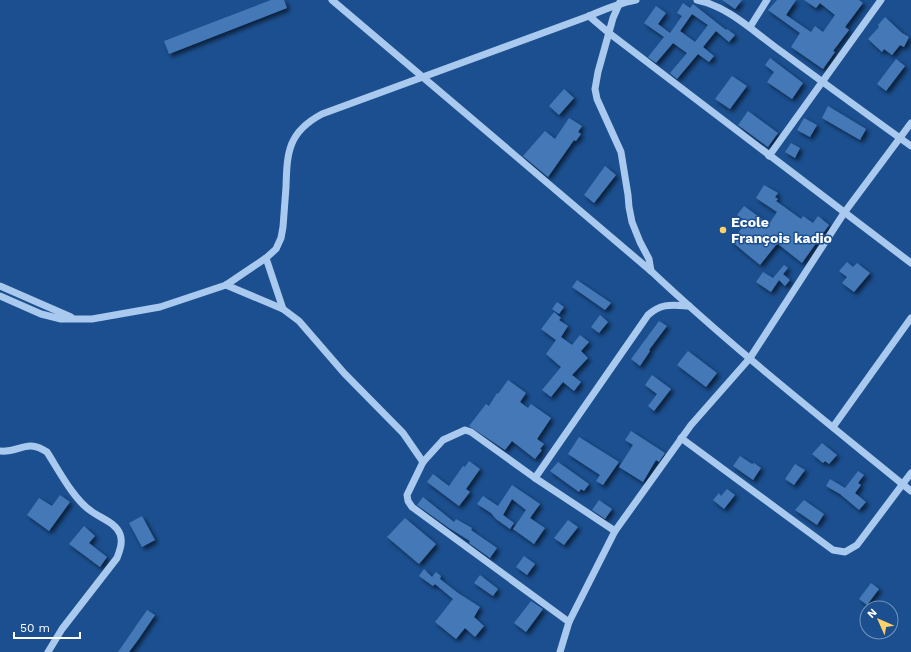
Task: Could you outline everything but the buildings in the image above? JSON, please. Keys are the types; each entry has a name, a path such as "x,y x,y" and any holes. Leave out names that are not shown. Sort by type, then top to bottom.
{"street":[{"path":"332,0 651,271 689,306 750,358 911,491"},
{"path":"0,296 50,317 92,320 160,307 226,285 266,258 276,249 281,238 283,227 286,162 292,141 310,120 322,114 590,16 620,2 636,0"},
{"path":"696,0 720,8 738,18 822,82 911,146"},
{"path":"750,27 767,0"},
{"path":"769,156 881,0"},
{"path":"620,2 613,18 598,72 595,89 597,100 620,152 632,222 649,259 651,271"},
{"path":"590,16 609,33 911,263"},
{"path":"560,652 569,622 615,531 691,425 750,358 844,213 899,137 911,123"},
{"path":"266,258 283,309"},
{"path":"226,285 283,309 299,321 344,373 403,433 423,462"},
{"path":"0,286 76,320"},
{"path":"535,478 648,315 656,308 669,305 689,306"},
{"path":"833,427 911,318"},
{"path":"569,622 412,507 408,501 407,495 423,462 443,440 465,430 472,432 535,478 615,531"},
{"path":"681,438 834,550 845,552 857,545 911,473"},
{"path":"0,451 8,452 26,446 40,447 47,452 79,500 90,511 110,523 120,533 121,545 117,558 62,629 48,652"}],"place":[{"name":"Ecole François kadio","path":"723,230"}]}
